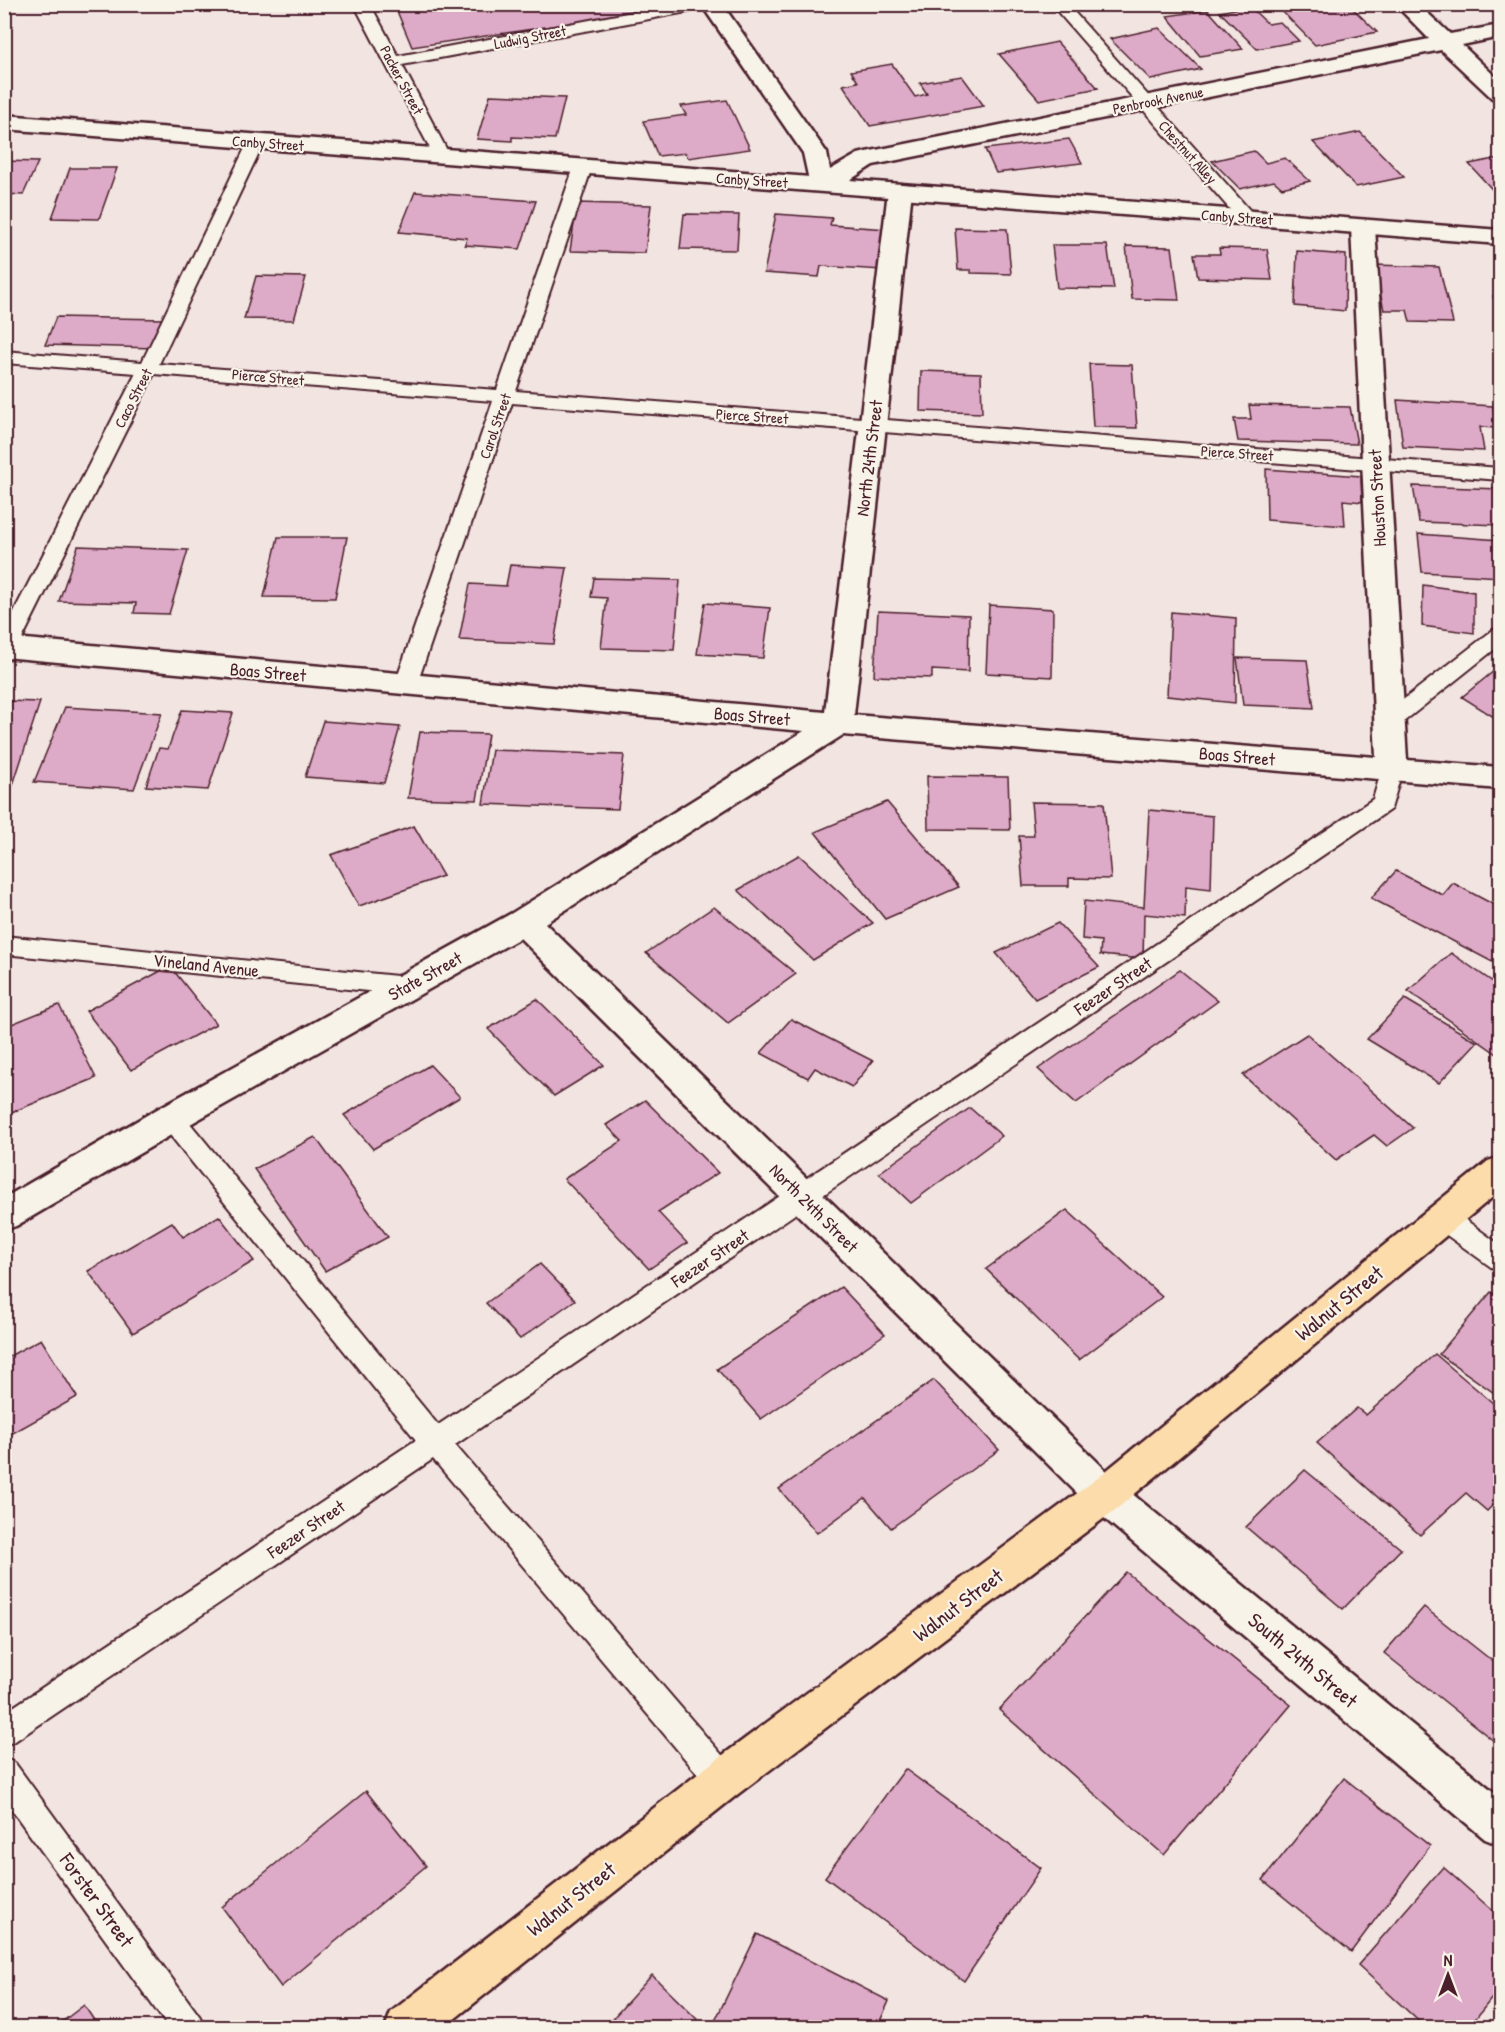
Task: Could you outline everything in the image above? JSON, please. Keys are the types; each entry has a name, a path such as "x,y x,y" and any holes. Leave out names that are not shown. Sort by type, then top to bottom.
{"main road":[{"name":"Walnut Street","path":"407,2028 723,1780 1105,1495 1500,1172"}],"street":[{"path":"711,4 815,153 822,185"},
{"path":"1405,4 1500,93"},
{"name":"Penbrook Avenue","path":"822,185 867,159 1500,30"},
{"name":"Canby Street","path":"4,122 1500,237"},
{"name":"North 24th Street","path":"838,724 900,191"},
{"name":"Houston Street","path":"1363,227 1392,768"},
{"name":"Boas Street","path":"5,649 838,724 1500,778"},
{"name":"State Street","path":"4,1216 171,1118 523,921 838,724"},
{"name":"North 24th Street","path":"523,921 1105,1495"},
{"name":"South 24th Street","path":"1105,1495 1500,1824"}],"lane":[{"name":"Packer Street","path":"362,4 442,156"},
{"name":"Ludwig Street","path":"393,62 704,4"},
{"name":"Chestnut Alley","path":"1058,4 1247,218"},
{"name":"Caco Street","path":"5,649 148,368 256,142"},
{"name":"Carol Street","path":"406,684 583,167"},
{"name":"Pierce Street","path":"4,357 1500,474"},
{"path":"1389,722 1500,635"},
{"name":"Feezer Street","path":"4,1731 802,1197 1383,803 1392,768"},
{"name":"Vineland Avenue","path":"4,945 407,986"},
{"path":"171,1118 435,1442 723,1780"},
{"path":"1443,1218 1500,1259"},
{"name":"Forster Street","path":"4,1773 189,2028"}],"building":[{"path":"394,4 642,4 646,12 412,47"},
{"path":"1275,4 1348,4 1377,32 1315,45"},
{"path":"1249,6 1268,24 1280,22 1299,41 1257,49 1220,12"},
{"path":"1208,10 1243,49 1200,56 1167,16"},
{"path":"1159,28 1201,69 1151,80 1110,39"},
{"path":"1057,42 1098,88 1039,100 999,54"},
{"path":"892,64 915,97 927,94 920,83 962,76 984,106 870,126 843,85 858,82 851,71"},
{"path":"490,95 565,98 555,139 512,137 512,141 477,139"},
{"path":"727,100 750,149 688,158 686,153 658,156 643,121 686,115 681,106"},
{"path":"1360,132 1404,177 1356,187 1313,142"},
{"path":"1069,139 1082,163 996,173 985,149"},
{"path":"1254,151 1266,163 1285,158 1310,181 1282,188 1274,181 1240,189 1212,161"},
{"path":"1500,158 1500,198 1469,164"},
{"path":"4,161 38,162 23,195 4,194"},
{"path":"70,168 117,168 99,219 52,218"},
{"path":"415,192 536,201 520,249 465,245 467,238 399,232"},
{"path":"577,203 651,205 645,253 570,251"},
{"path":"684,214 739,215 737,250 680,249"},
{"path":"776,214 832,218 830,225 888,229 882,270 821,266 819,277 764,273"},
{"path":"955,228 1007,229 1011,274 971,273 971,270 958,270"},
{"path":"1052,245 1107,245 1114,289 1057,288"},
{"path":"1126,246 1172,247 1179,300 1132,299"},
{"path":"1219,248 1267,249 1272,280 1198,278 1194,254 1220,254"},
{"path":"1297,251 1346,255 1345,311 1295,306"},
{"path":"1374,265 1439,267 1453,323 1410,322 1407,310 1384,310"},
{"path":"256,276 306,277 294,320 244,319"},
{"path":"1493,296 1500,296 1500,320"},
{"path":"56,317 165,319 155,348 45,345"},
{"path":"1089,364 1132,365 1137,428 1093,427"},
{"path":"921,371 981,373 982,413 920,411"},
{"path":"1397,400 1493,406 1496,428 1480,427 1484,451 1403,447"},
{"path":"1249,405 1350,407 1357,444 1238,441 1234,419 1251,419"},
{"path":"1266,469 1361,476 1362,502 1343,500 1345,526 1267,520"},
{"path":"1413,486 1500,489 1500,525 1419,522"},
{"path":"1418,534 1500,540 1500,577 1422,572"},
{"path":"278,537 347,537 335,598 264,597"},
{"path":"78,546 188,550 169,614 134,613 136,603 59,601"},
{"path":"510,565 567,568 554,644 459,640 470,584 506,586"},
{"path":"594,578 680,580 674,650 601,648 607,598 591,597"},
{"path":"1423,585 1474,592 1474,633 1422,626"},
{"path":"705,603 770,608 763,658 697,654"},
{"path":"989,605 1053,609 1052,677 986,673"},
{"path":"878,611 969,615 968,672 932,670 932,678 874,676"},
{"path":"1171,612 1236,618 1235,703 1167,696"},
{"path":"1237,658 1307,660 1314,708 1243,705"},
{"path":"1500,666 1500,721 1462,697"},
{"path":"4,701 40,702 12,788 4,788"},
{"path":"65,707 162,713 134,789 34,782"},
{"path":"182,710 233,713 208,790 146,786 159,748 168,749"},
{"path":"323,721 400,727 384,783 305,777"},
{"path":"420,732 488,734 477,800 408,798"},
{"path":"492,750 624,755 618,809 483,804"},
{"path":"927,776 1008,777 1010,830 928,829"},
{"path":"887,802 959,887 885,919 815,832"},
{"path":"1031,802 1104,803 1111,879 1069,878 1069,886 1023,886 1019,836 1034,836"},
{"path":"1149,810 1213,816 1211,889 1186,886 1185,918 1144,914 1143,959 1100,955 1101,941 1082,939 1084,901 1144,907"},
{"path":"414,826 443,876 359,906 331,855"},
{"path":"799,855 873,923 813,960 738,890"},
{"path":"1396,871 1443,895 1453,883 1500,908 1500,966 1371,898"},
{"path":"714,907 796,974 728,1023 646,953"},
{"path":"1058,923 1099,967 1035,999 996,953"},
{"path":"1451,953 1500,987 1500,1051 1497,1054 1408,991"},
{"path":"170,966 216,1024 131,1070 86,1011"},
{"path":"1180,970 1218,1001 1076,1103 1038,1069"},
{"path":"537,999 604,1065 554,1096 488,1029"},
{"path":"1405,999 1477,1042 1439,1083 1367,1039"},
{"path":"59,1005 96,1078 10,1113 4,1101 4,1027"},
{"path":"791,1019 873,1061 852,1087 815,1068 808,1078 761,1053"},
{"path":"1307,1034 1413,1128 1387,1146 1374,1135 1336,1160 1243,1075"},
{"path":"430,1065 460,1097 373,1149 344,1115"},
{"path":"645,1100 718,1173 658,1212 687,1243 649,1269 564,1179 622,1141 606,1125"},
{"path":"970,1108 1002,1136 911,1203 879,1173"},
{"path":"315,1137 388,1237 325,1271 254,1169"},
{"path":"1067,1210 1162,1297 1079,1360 986,1269"},
{"path":"219,1216 254,1261 133,1333 88,1271 172,1222 183,1237"},
{"path":"540,1264 575,1300 520,1339 486,1303"},
{"path":"841,1287 885,1334 761,1419 717,1369"},
{"path":"1491,1292 1500,1298 1500,1397 1439,1354"},
{"path":"41,1339 77,1397 4,1438 4,1359"},
{"path":"1435,1354 1500,1409 1500,1498 1487,1511 1466,1493 1420,1535 1317,1443 1357,1408 1366,1415"},
{"path":"934,1380 999,1450 891,1528 865,1498 817,1533 779,1489"},
{"path":"1305,1470 1401,1549 1343,1609 1246,1527"},
{"path":"1126,1572 1291,1705 1164,1855 999,1710"},
{"path":"1424,1607 1500,1667 1500,1746 1384,1653"},
{"path":"905,1769 1041,1868 964,1981 825,1877"},
{"path":"1344,1778 1430,1846 1351,1952 1263,1880"},
{"path":"366,1791 426,1866 281,1987 222,1907"},
{"path":"1443,1867 1500,1917 1500,1988 1468,2028 1426,2028 1358,1965"},
{"path":"757,1934 889,2001 877,2028 727,2028 715,2021"},
{"path":"652,1975 706,2028 604,2028"},
{"path":"84,2005 99,2028 54,2028"}]}
